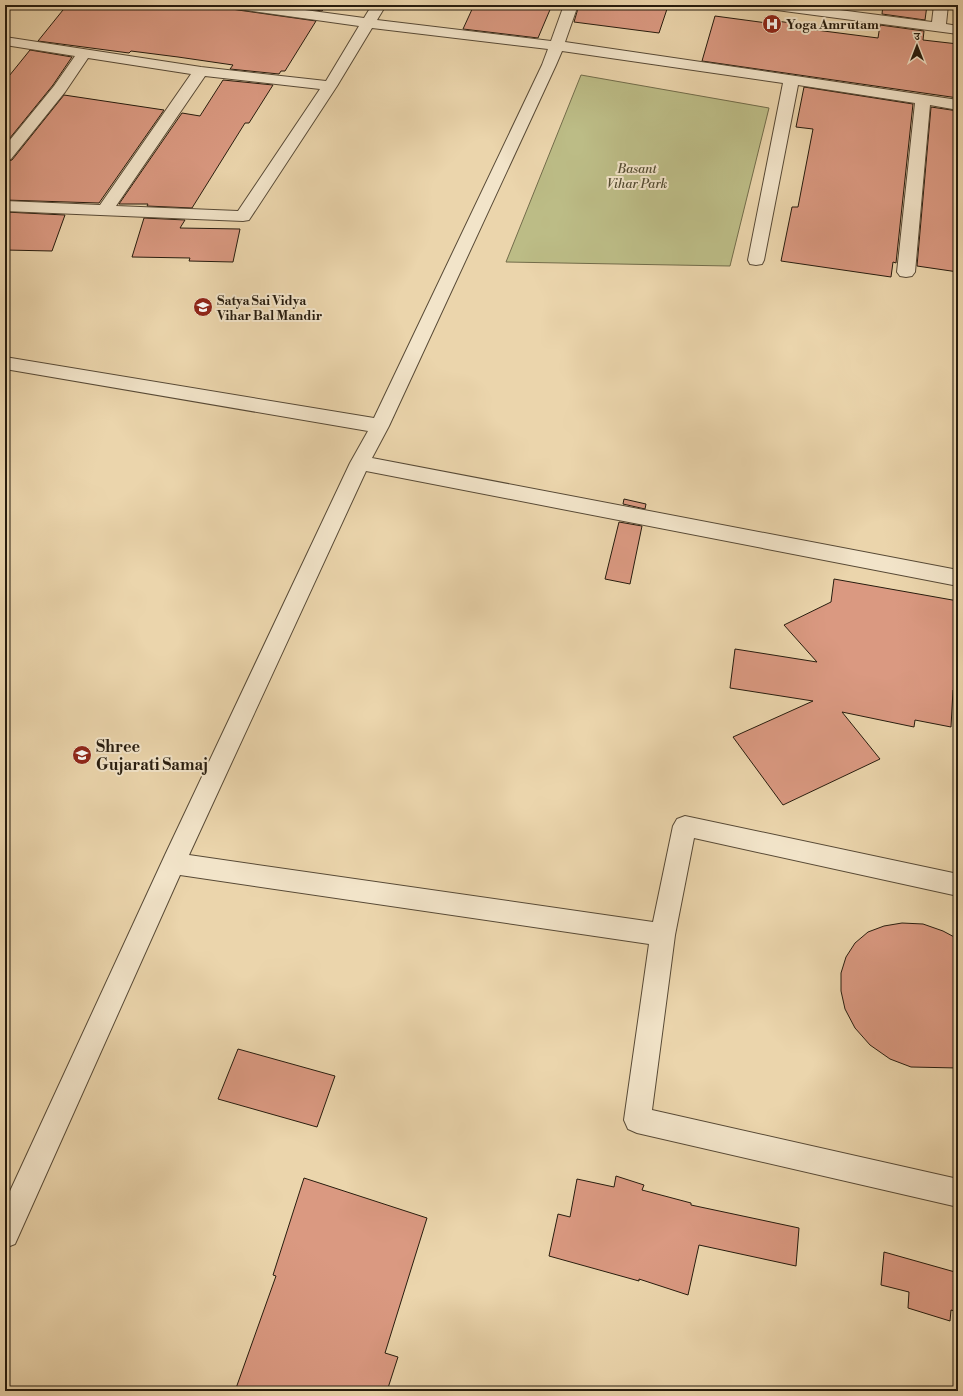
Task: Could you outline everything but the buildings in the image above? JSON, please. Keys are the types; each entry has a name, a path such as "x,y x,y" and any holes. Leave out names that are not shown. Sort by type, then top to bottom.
{"street":[{"path":"238,5 366,23 555,47 584,49 958,105"},
{"path":"5,206 243,216 330,86 366,23 379,5"},
{"path":"5,1234 173,863 360,463 380,426 545,73 570,5"},
{"path":"769,5 958,30"},
{"path":"938,27 941,5"},
{"path":"5,41 201,71 330,86"},
{"path":"5,156 60,88 84,53"},
{"path":"105,210 201,71"},
{"path":"756,260 791,81"},
{"path":"906,272 923,99"},
{"path":"5,363 380,426"},
{"path":"360,463 958,578"},
{"path":"958,885 684,826 663,935 637,1120 958,1193"},
{"path":"173,863 663,935"}],"green space":[{"name":"Basant Vihar Park","path":"581,75 769,108 730,266 506,262"}],"place":[{"name":"Yoga Amrutam","path":"772,24"},
{"name":"Satya Sai Vidya Vihar Bal Mandir","path":"203,307"},
{"name":"Shree Gujarati Samaj","path":"82,755"}]}
